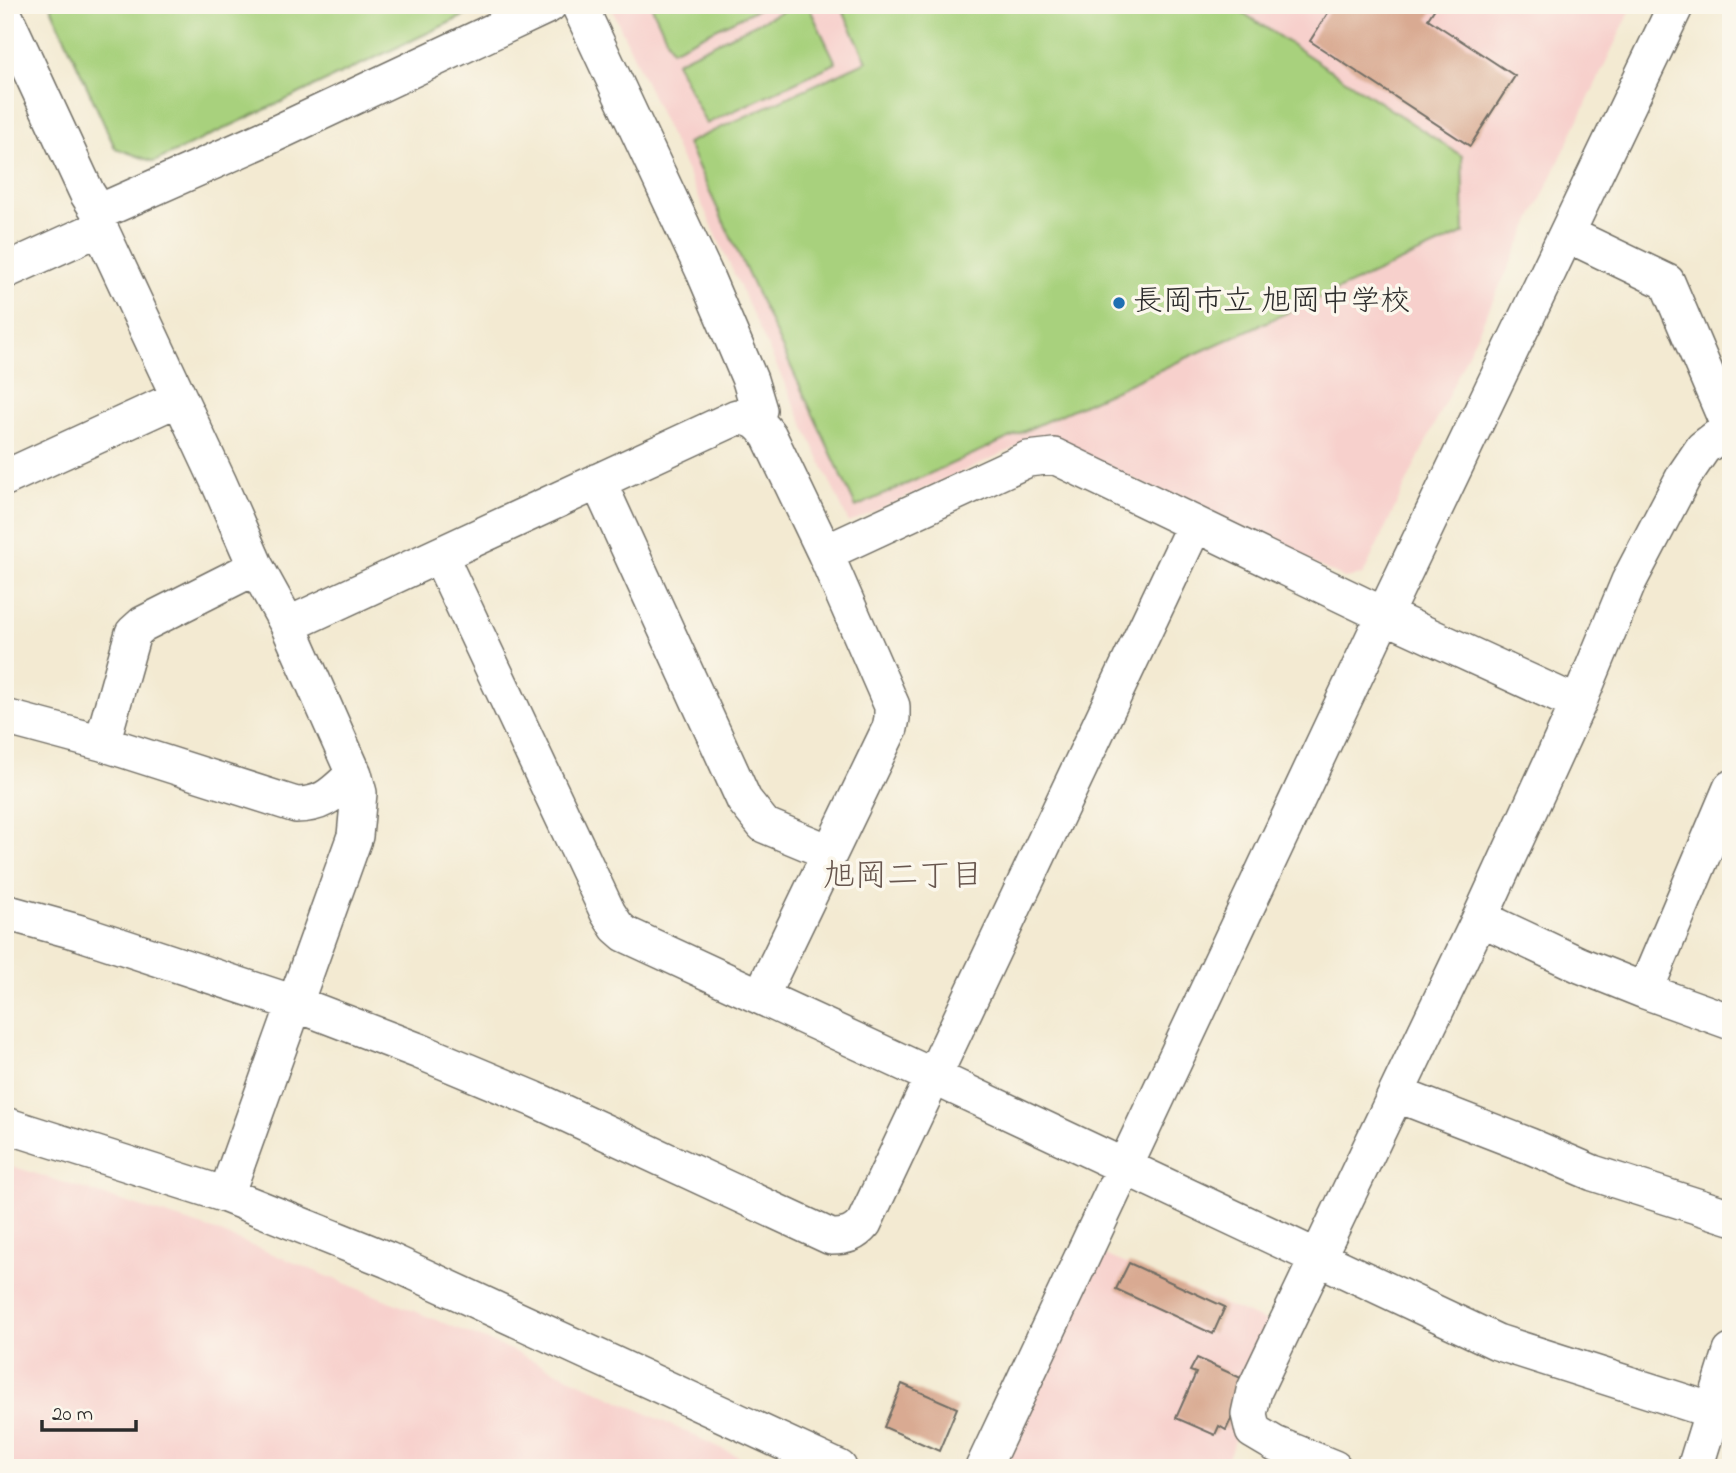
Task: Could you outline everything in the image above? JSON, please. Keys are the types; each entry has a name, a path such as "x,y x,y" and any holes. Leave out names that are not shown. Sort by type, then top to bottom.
{"street":[{"path":"5,271 100,220 264,139 549,5"},
{"path":"579,5 704,272 750,380 759,410 755,421"},
{"path":"983,1468 1384,615 1676,5"},
{"path":"5,16 256,567 288,625 354,774 359,793 355,836 226,1195"},
{"path":"1334,1468 1275,1444 1253,1431 1249,1414 1254,1391 1578,705 1629,581 1684,476 1703,448 1730,430 1667,282 1567,234"},
{"path":"5,478 178,398"},
{"path":"288,625 737,418 748,418 761,424 825,553 892,706 890,727 761,996"},
{"path":"825,553 1028,459 1054,456 1578,705"},
{"path":"598,481 744,800 764,825 829,852"},
{"path":"5,912 81,933 295,1003 534,1099 831,1237 847,1237 864,1223 1195,524"},
{"path":"440,556 602,901 617,928 625,934 1497,1342 1713,1411"},
{"path":"102,743 132,633 143,624 256,567"},
{"path":"5,717 102,743 296,805 311,805 325,799 354,774"},
{"path":"1645,991 1731,788"},
{"path":"1479,918 1580,965 1731,1022"},
{"path":"1396,1094 1593,1173 1731,1217"},
{"path":"5,1125 226,1195 388,1260 839,1468"},
{"path":"1695,1468 1731,1352"}],"shaded area":[{"name":"長岡市立 旭岡中学校","path":"610,5 1633,5 1363,575 1344,578 1041,436 849,523"},
{"path":"5,1164 213,1230 513,1351 763,1468 5,1468"},
{"path":"1100,1253 1279,1327 1224,1468 1003,1468"}],"green space":[{"path":"50,5 487,5 154,162 115,148"},
{"path":"651,5 766,5 672,50"},
{"path":"795,5 808,5 836,63 706,124 676,62"},
{"name":"長岡市立 旭岡中学校","path":"840,5 1231,5 1462,156 1464,233 856,507 687,143 867,61"}],"building":[{"path":"1333,5 1437,5 1428,19 1515,76 1470,146 1310,41"},
{"path":"1129,1263 1225,1307 1213,1334 1116,1289"},
{"path":"1197,1358 1243,1379 1235,1395 1241,1397 1226,1430 1219,1426 1215,1435 1176,1418 1196,1373 1190,1371"},
{"path":"902,1384 957,1408 939,1451 884,1427"}],"place":[{"name":"長岡市立 旭岡中学校","path":"1119,303"}],"district":[{"name":"旭岡二丁目","path":"903,877"}]}
